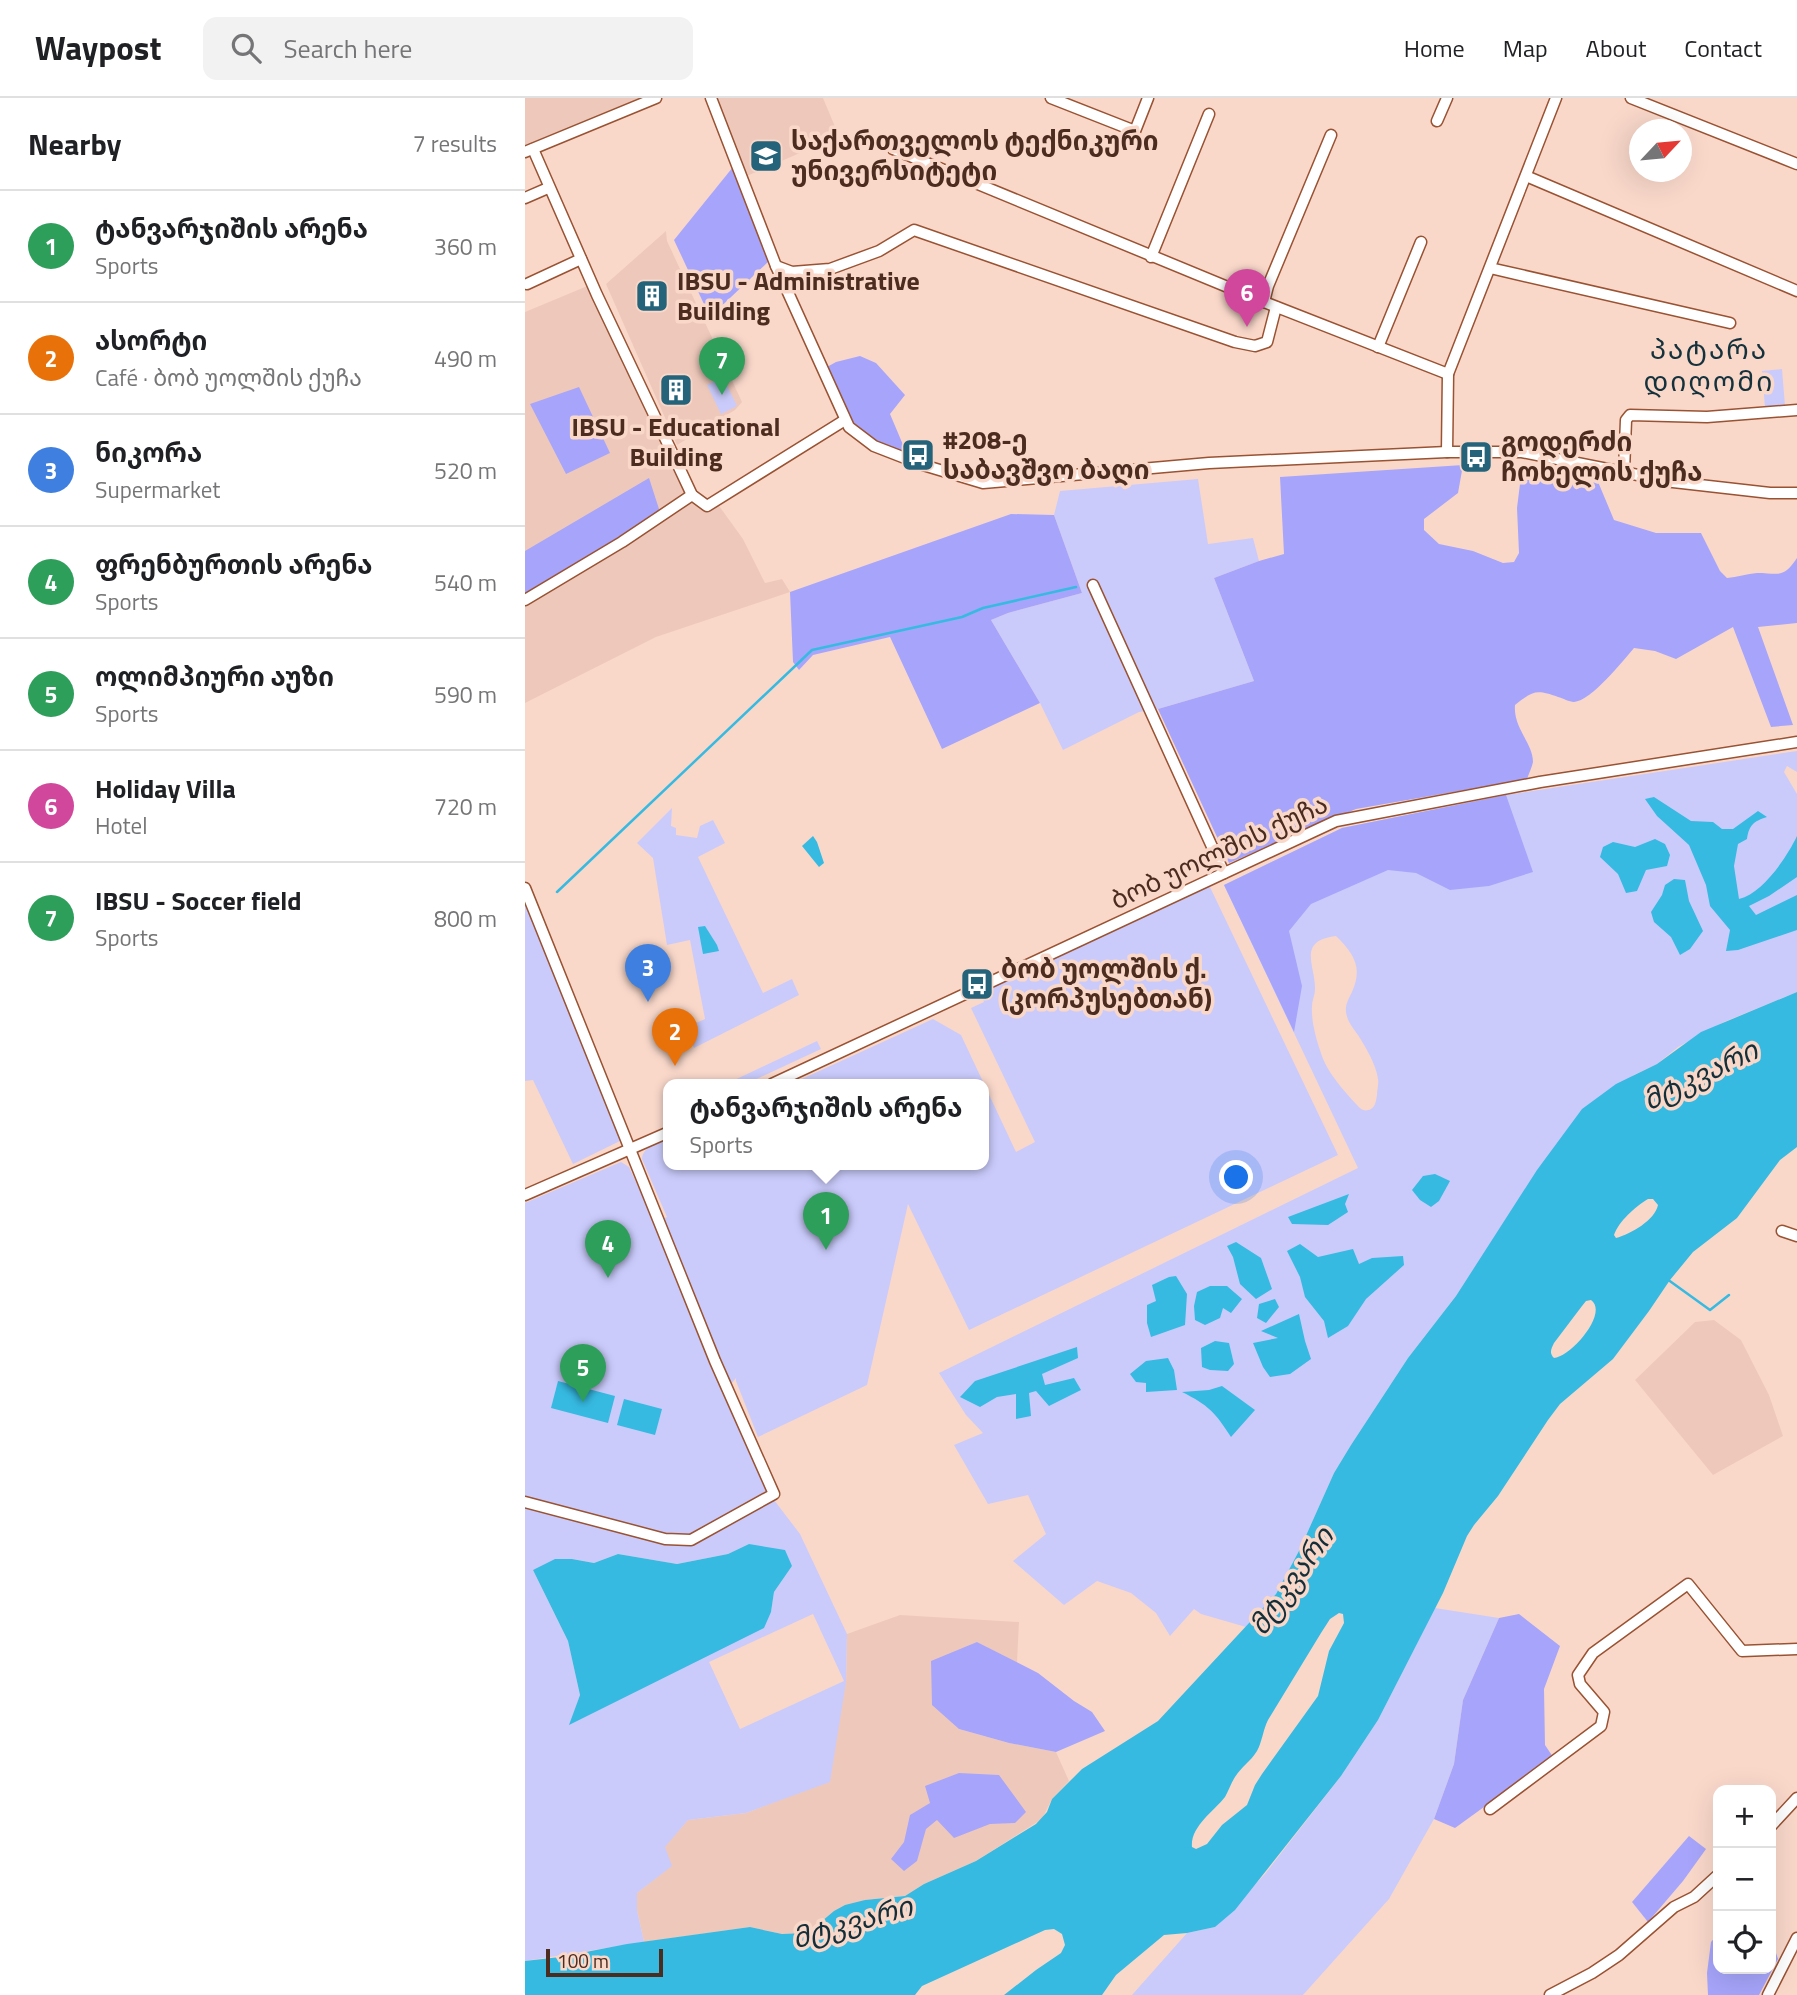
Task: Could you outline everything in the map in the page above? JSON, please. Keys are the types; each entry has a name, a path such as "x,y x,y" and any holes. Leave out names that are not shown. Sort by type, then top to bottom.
{"street":[{"path":"656,98 529,151 692,495 707,506 845,420"},
{"path":"711,98 776,266 849,427 874,446 923,465 983,482 1209,463 1447,452 1522,452 1673,482 1770,493 1797,493"},
{"path":"1051,98 1135,131 1148,98"},
{"path":"1437,121 1447,98"},
{"path":"1447,452 1448,374 1556,98"},
{"path":"1631,98 1797,164"},
{"path":"1151,257 1209,114"},
{"path":"1264,302 1268,286 1331,135"},
{"path":"893,149 1151,257 1448,374"},
{"path":"1526,176 1797,291"},
{"path":"525,198 548,188"},
{"path":"776,266 792,272 830,269 880,251 915,230 1235,342 1255,346 1267,342 1276,307"},
{"path":"1378,347 1420,242"},
{"path":"527,284 581,259"},
{"path":"1490,268 1730,323"},
{"path":"1624,471 1626,420 1630,415 1707,417 1797,410"},
{"path":"525,600 622,542 692,495"},
{"path":"1093,585 1224,873"},
{"name":"ბობ უოლშის ქუჩა","path":"783,1079 1336,821 1540,782 1797,743"},
{"path":"525,888 715,1361 774,1494 691,1540 665,1539 525,1502"},
{"path":"525,1195 663,1135"},
{"path":"1782,1231 1797,1236"},
{"path":"1490,1809 1601,1726 1604,1712 1580,1684 1578,1675 1593,1653 1688,1584 1742,1651 1797,1648 1797,1656"},
{"path":"1776,1821 1797,1798"},
{"path":"1550,1995 1619,1955 1674,1907 1695,1897 1713,1880"},
{"path":"1767,1995 1797,1938"}],"shaded area":[{"path":"525,98 645,98 525,147"},
{"name":"საქართველოს ტექნიკური უნივერსიტეტი","path":"714,98 823,98 839,136 747,176"},
{"path":"733,167 769,261 710,317 674,240"},
{"path":"666,231 667,241 742,402 735,410 677,445 606,284"},
{"path":"592,284 691,497 717,503 743,539 765,583 782,579 790,592 656,637 525,703 525,312"},
{"path":"860,356 876,363 905,395 890,414 909,459 864,436 845,409 827,367"},
{"path":"1782,369 1785,406 1765,407 1762,371"},
{"path":"723,377 737,406 721,414 707,385"},
{"path":"579,387 610,453 566,474 530,404"},
{"path":"1463,465 1458,493 1424,519 1424,530 1439,544 1473,551 1503,563 1514,562 1519,553 1519,466 1596,477 1614,520 1656,533 1701,533 1720,571 1727,578 1784,572 1797,558 1797,623 1758,627 1793,725 1771,727 1733,627 1676,659 1655,651 1634,648 1606,680 1581,700 1572,702 1539,692 1515,705 1517,721 1532,755 1533,762 1527,779 1356,809 1229,863 1158,709 1254,681 1214,578 1284,554 1280,477"},
{"path":"649,478 660,512 525,595 525,551"},
{"path":"1198,479 1208,544 1253,538 1259,561 1214,578 1254,681 1139,712 1063,750 1040,703 991,620 1082,593 1054,515 1060,491"},
{"path":"1011,514 1054,515 1082,593 991,620 1040,703 942,749 890,637 813,655 799,670 793,662 790,592"},
{"path":"1797,751 1797,772 1787,766 1784,772 1797,794 1797,992 1724,1022 1678,1047 1657,1064 1634,1075 1555,1146 1456,1296 1408,1358 1351,1445 1334,1473 1300,1549 1276,1594 1246,1627 1201,1614 1194,1609 1170,1636 1156,1613 1131,1593 1097,1581 1064,1605 1013,1561 1046,1534 1028,1495 988,1504 954,1445 983,1433 966,1415 939,1373 1358,1168 1224,885 1342,828 1506,795","holes":["1336,936 1352,955 1357,968 1355,983 1347,1002 1347,1015 1370,1056 1378,1079 1375,1103 1373,1108 1367,1110 1359,1107 1331,1074 1323,1060 1313,1023 1315,981 1312,949 1316,943"]},
{"path":"1506,795 1533,872 1489,886 1450,890 1416,873 1388,870 1311,904 1289,931 1302,986 1294,1032 1224,885 1342,828"},
{"path":"672,808 671,826 676,828 676,835 697,838 700,826 713,820 725,843 698,857 763,993 792,979 799,995 694,1048 685,1028 705,1019 690,940 667,945 653,858 637,843"},
{"path":"1209,885 1338,1155 969,1330 908,1204 867,1385 758,1437 736,1378 731,1384 772,1485 774,1500 800,1534 847,1634 846,1682 830,1782 746,1813 688,1820 665,1847 672,1866 637,1893 637,1910 644,1942 525,1961 525,1203 621,1162 629,1167 655,1223 667,1217 642,1159 648,1148 663,1141 663,1170 989,1170 989,1095 1016,1152 1035,1142 971,1008 984,1002 980,992","holes":["749,1544 792,1566 774,1592 771,1612 570,1724 580,1695 568,1641 533,1570 572,1559 594,1563 618,1554 677,1564 728,1554","813,1614 844,1681 740,1729 709,1662"]},
{"path":"525,896 622,1140 573,1164 533,1080 525,1081"},
{"path":"933,1019 961,1035 982,1079 802,1079"},
{"path":"817,1041 821,1049 757,1079 737,1079"},
{"path":"1714,1320 1741,1340 1769,1395 1783,1436 1713,1475 1635,1380 1695,1322"},
{"path":"1435,1608 1499,1618 1463,1700 1454,1764 1434,1819 1389,1899 1303,1995 1132,1995 1187,1933 1215,1927 1265,1874 1341,1776 1378,1720"},
{"path":"1519,1614 1560,1646 1544,1689 1545,1745 1553,1757 1455,1828 1434,1819 1454,1764 1463,1700 1499,1618"},
{"path":"900,1615 1019,1622 1017,1663 977,1642 959,1729 1056,1752 1069,1781 1052,1799 1042,1819 976,1861 924,1884 905,1896 865,1900 804,1933 782,1934 750,1927 644,1942 637,1910 637,1893 671,1866 664,1847 688,1820 746,1813 782,1799 846,1682 847,1634"},
{"path":"977,1642 1038,1673 1092,1712 1105,1731 1056,1752 959,1729 932,1705 931,1661"},
{"path":"959,1773 999,1775 1026,1812 1015,1823 990,1824 954,1838 937,1820 926,1829 917,1861 904,1871 891,1859 904,1842 910,1815 930,1803 925,1786"},
{"path":"1689,1836 1706,1849 1648,1922 1632,1902"},
{"path":"1713,1940 1713,1974 1770,1974 1759,1995 1708,1995 1707,1973"}],"water":[{"path":"1654,797 1691,821 1713,822 1722,829 1733,829 1758,811 1767,817 1753,824 1747,839 1738,844 1734,866 1739,899 1757,890 1765,882 1781,864 1797,836 1797,877 1749,906 1756,915 1797,895 1797,930 1738,950 1726,951 1730,930 1710,906 1706,885 1689,845 1657,816 1645,799"},
{"path":"813,836 824,863 819,867 802,846"},
{"path":"1655,839 1665,844 1670,855 1667,866 1646,870 1637,891 1626,893 1618,874 1600,857 1603,847 1613,842 1635,847"},
{"path":"1674,879 1685,880 1689,901 1703,931 1690,949 1680,955 1671,937 1654,922 1651,912 1665,885"},
{"path":"705,926 719,951 703,954 698,927"},
{"name":"მტკვარი","path":"1797,992 1797,1147 1780,1160 1737,1218 1693,1252 1613,1359 1560,1404 1548,1420 1498,1496 1467,1536 1443,1593 1378,1720 1341,1776 1235,1910 1215,1927 1164,1935 1116,1975 1102,1995 1004,1995 1061,1953 1065,1945 1062,1934 1054,1929 1045,1930 922,1986 915,1995 525,1995 525,1961 750,1927 782,1934 804,1933 845,1905 905,1896 924,1884 976,1861 1036,1824 1047,1812 1052,1799 1082,1769 1158,1721 1276,1594 1300,1549 1334,1473 1351,1445 1408,1358 1456,1296 1537,1170 1582,1109 1616,1084 1657,1064 1701,1032","holes":["1648,1199 1653,1199 1658,1205 1652,1216 1635,1230 1616,1238 1616,1230 1624,1220","1591,1300 1595,1306 1592,1324 1578,1343 1554,1358 1551,1354 1554,1343 1586,1301","1339,1613 1343,1614 1344,1623 1329,1651 1318,1696 1262,1774 1247,1805 1222,1825 1207,1844 1196,1849 1192,1847 1192,1840 1199,1826 1225,1797 1237,1773 1257,1751 1268,1720 1330,1619"]},
{"path":"1435,1174 1450,1181 1439,1201 1431,1207 1420,1200 1412,1190 1423,1176"},
{"path":"1349,1194 1345,1204 1348,1212 1328,1225 1292,1224 1288,1217"},
{"path":"1236,1242 1261,1258 1272,1289 1256,1299 1240,1284 1233,1257 1227,1246"},
{"path":"1300,1244 1318,1257 1353,1249 1359,1264 1372,1258 1403,1256 1404,1265 1366,1299 1348,1326 1328,1338 1324,1321 1305,1297 1300,1277 1287,1251"},
{"path":"1176,1276 1187,1294 1185,1325 1151,1337 1147,1323 1147,1305 1156,1301 1152,1285"},
{"path":"1210,1286 1227,1286 1242,1299 1231,1313 1223,1308 1220,1318 1205,1325 1195,1320 1194,1306 1197,1292"},
{"path":"1275,1299 1279,1307 1266,1323 1257,1318 1259,1304"},
{"path":"1299,1314 1311,1359 1290,1374 1270,1377 1253,1343 1278,1338 1261,1331"},
{"path":"1215,1341 1229,1343 1234,1364 1228,1371 1202,1367 1201,1348"},
{"path":"1077,1347 1078,1358 1042,1374 1045,1385 1074,1378 1081,1390 1049,1406 1036,1391 1029,1393 1031,1416 1016,1419 1016,1394 997,1397 980,1407 960,1397 975,1381"},
{"path":"1168,1358 1174,1370 1177,1390 1146,1392 1146,1383 1136,1382 1130,1374 1146,1361"},
{"path":"558,1381 615,1396 608,1423 551,1408"},
{"path":"1222,1386 1255,1410 1231,1437 1210,1410 1182,1392"},
{"path":"624,1399 662,1409 655,1435 617,1425"},
{"path":"749,1544 785,1550 792,1566 774,1592 771,1612 764,1628 569,1725 580,1695 568,1641 533,1570 555,1559 594,1563 618,1554 677,1564 728,1554"}],"waterway":[{"path":"557,892 812,650 962,617 983,608 1076,587"},
{"path":"1667,1279 1710,1310 1729,1295"}],"place":[{"name":"საქართველოს ტექნიკური უნივერსიტეტი","path":"766,156"},
{"name":"IBSU - Administrative Building","path":"652,296"},
{"name":"Holiday Villa","path":"1247,327"},
{"name":"IBSU - Educational Building","path":"676,390"},
{"name":"IBSU - Soccer field","path":"722,395"},
{"name":"#208-ე საბავშვო ბაღი","path":"918,455"},
{"name":"გოდერძი ჩოხელის ქუჩა","path":"1476,457"},
{"name":"ბობ უოლშის ქ. (კორპუსებთან)","path":"977,984"},
{"name":"ნიკორა","path":"648,1002"},
{"name":"ასორტი","path":"675,1066"},
{"name":"ტანვარჯიშის არენა","path":"826,1250"},
{"name":"ფრენბურთის არენა","path":"608,1278"},
{"name":"ოლიმპიური აუზი","path":"583,1402"}],"district":[{"name":"პატარა დიღომი","path":"1709,365"}]}
